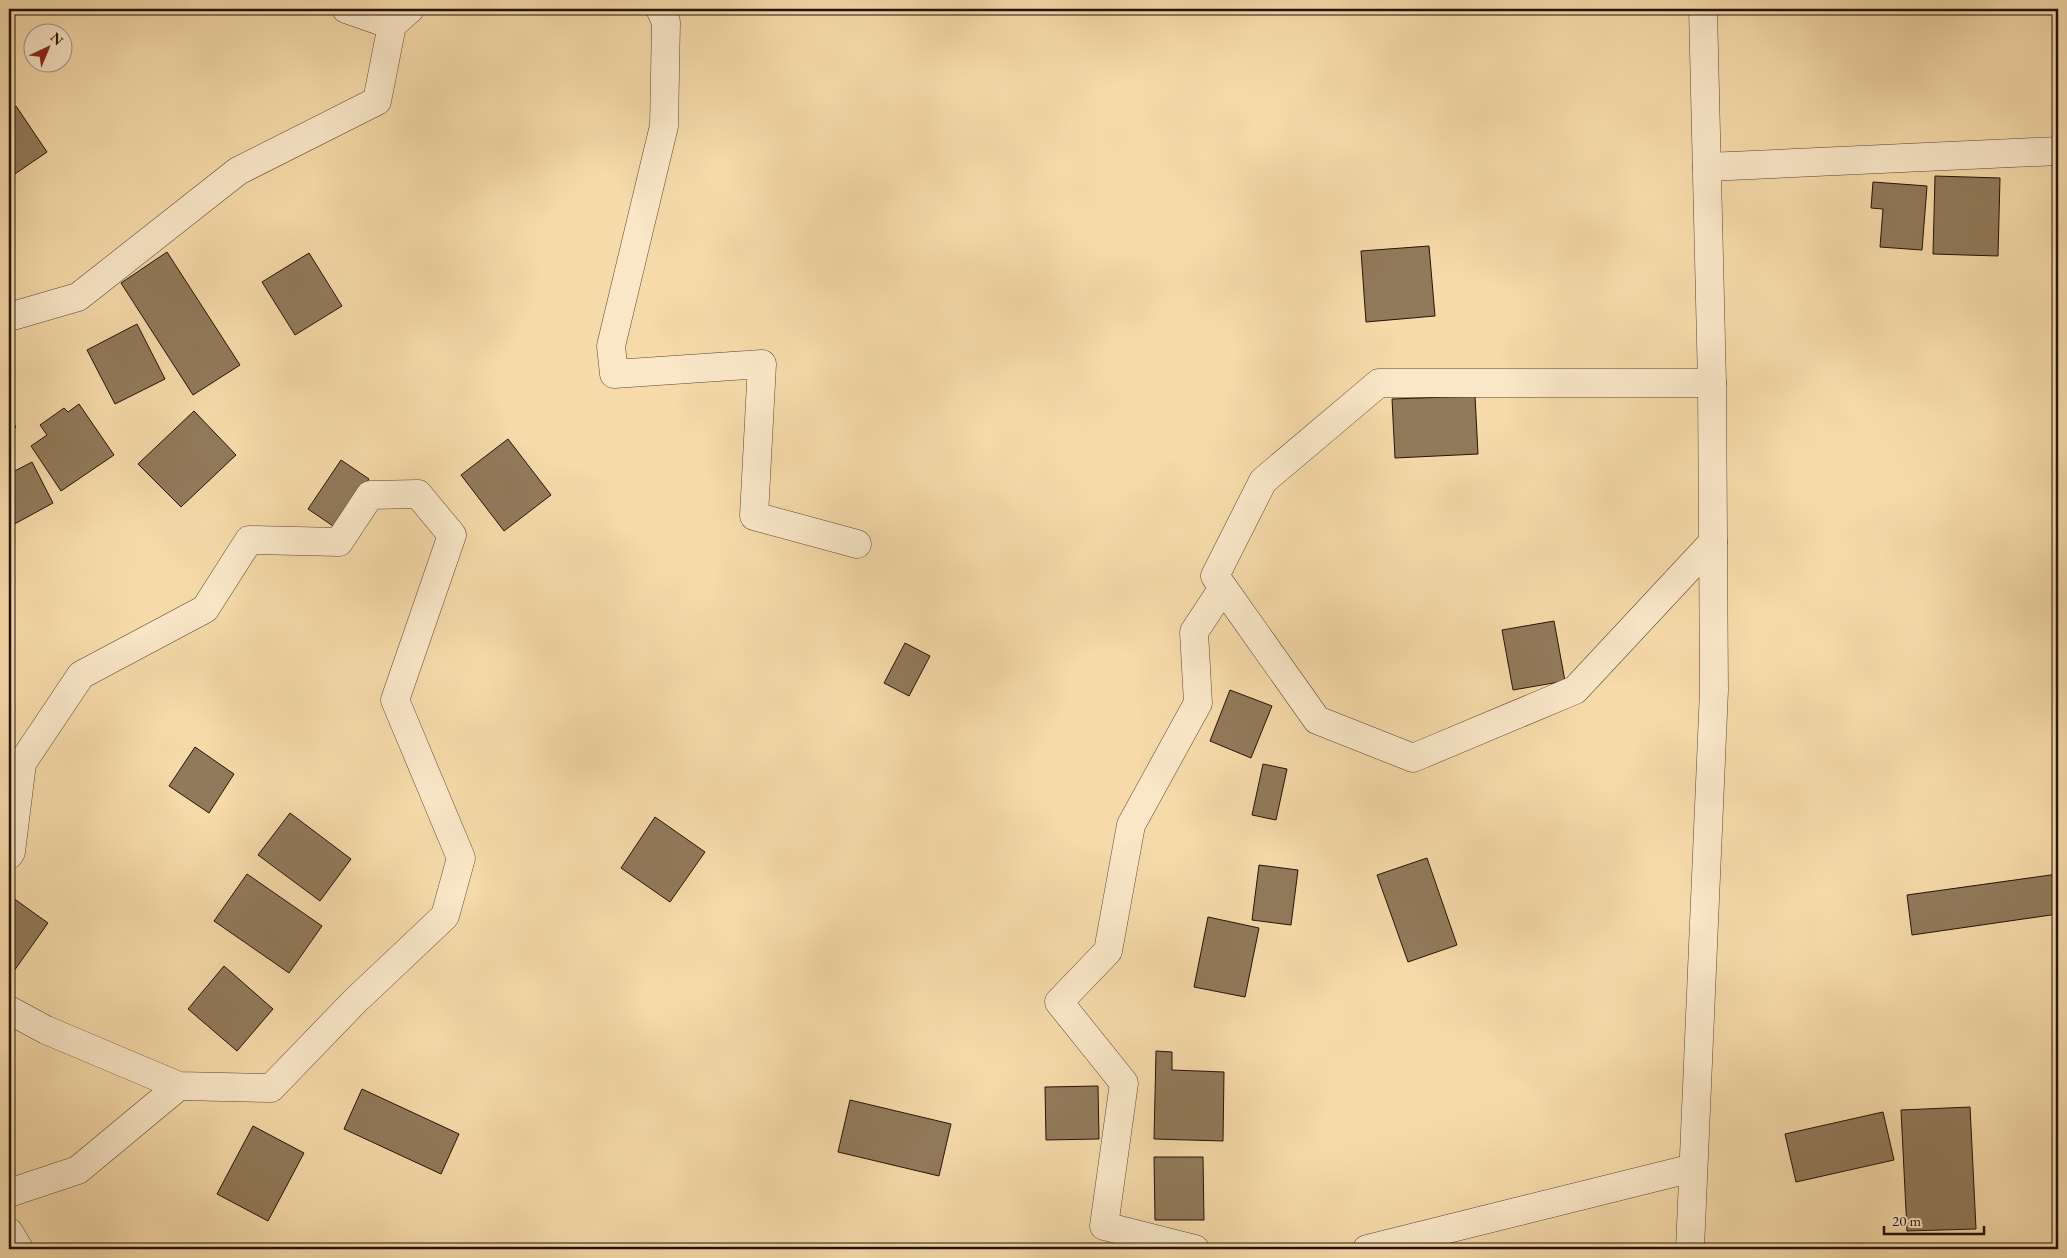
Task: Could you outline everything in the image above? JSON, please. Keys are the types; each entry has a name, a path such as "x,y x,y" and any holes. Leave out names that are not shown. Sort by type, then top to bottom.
{"street":[{"path":"9,317 78,297 238,172 376,101 401,17 346,9"},
{"path":"660,9 666,22 664,126 611,346 614,374 762,364 754,516 857,544"},
{"path":"1690,1249 1714,690 1712,383 1703,9"},
{"path":"1707,167 2058,151"},
{"path":"1712,383 1379,383 1263,481 1215,576 1317,720 1413,758 1575,690 1713,542"},
{"path":"9,855 11,852 22,763 81,675 205,609 249,540 339,542 370,495 418,494 452,535 395,700 461,858 445,916 355,1001 271,1088 179,1086 46,1030 9,1010"},
{"path":"1195,1249 1104,1226 1124,1083 1059,1002 1108,951 1131,825 1198,703 1194,632 1223,588"},
{"path":"9,1193 78,1170 179,1086"},
{"path":"1367,1249 1693,1168"},
{"path":"9,1232 19,1249"}],"building":[{"path":"16,106 47,152 9,178 9,110"},
{"path":"1935,176 2000,178 1998,256 1933,254"},
{"path":"1873,182 1927,186 1922,250 1880,247 1883,209 1871,208"},
{"path":"1429,246 1435,316 1366,322 1361,251"},
{"path":"167,252 240,365 193,395 121,283"},
{"path":"309,253 342,306 295,335 262,282"},
{"path":"137,324 165,379 115,404 87,350"},
{"path":"1475,396 1478,454 1395,458 1392,399"},
{"path":"79,404 114,455 61,491 31,446 47,435 40,425 64,408 68,412"},
{"path":"194,411 236,455 181,507 138,464"},
{"path":"9,417 16,427 9,432"},
{"path":"508,439 551,495 504,531 461,475"},
{"path":"341,460 369,479 336,528 308,509"},
{"path":"32,462 53,503 9,527 9,474"},
{"path":"1554,621 1565,681 1513,690 1502,630"},
{"path":"905,643 930,656 909,696 884,683"},
{"path":"1230,690 1272,706 1251,758 1210,741"},
{"path":"195,747 234,774 209,813 169,786"},
{"path":"1263,764 1287,769 1276,820 1252,815"},
{"path":"290,813 351,859 320,901 258,855"},
{"path":"655,817 705,852 670,902 621,868"},
{"path":"1427,858 1457,945 1408,962 1377,875"},
{"path":"1259,865 1298,870 1291,925 1252,920"},
{"path":"247,874 322,926 289,973 214,921"},
{"path":"2058,874 2058,914 1912,935 1907,895"},
{"path":"9,895 48,923 9,978"},
{"path":"1208,917 1259,928 1245,997 1194,987"},
{"path":"224,966 273,1009 237,1051 188,1009"},
{"path":"1156,1051 1172,1052 1172,1070 1224,1072 1223,1141 1154,1139"},
{"path":"1098,1086 1099,1139 1046,1140 1045,1087"},
{"path":"362,1089 459,1134 441,1174 344,1129"},
{"path":"850,1100 951,1124 939,1176 838,1152"},
{"path":"1970,1107 1976,1229 1907,1231 1901,1110"},
{"path":"1883,1112 1894,1160 1796,1182 1785,1134"},
{"path":"253,1126 304,1153 268,1221 217,1194"},
{"path":"1154,1157 1203,1157 1204,1220 1155,1220"}]}
